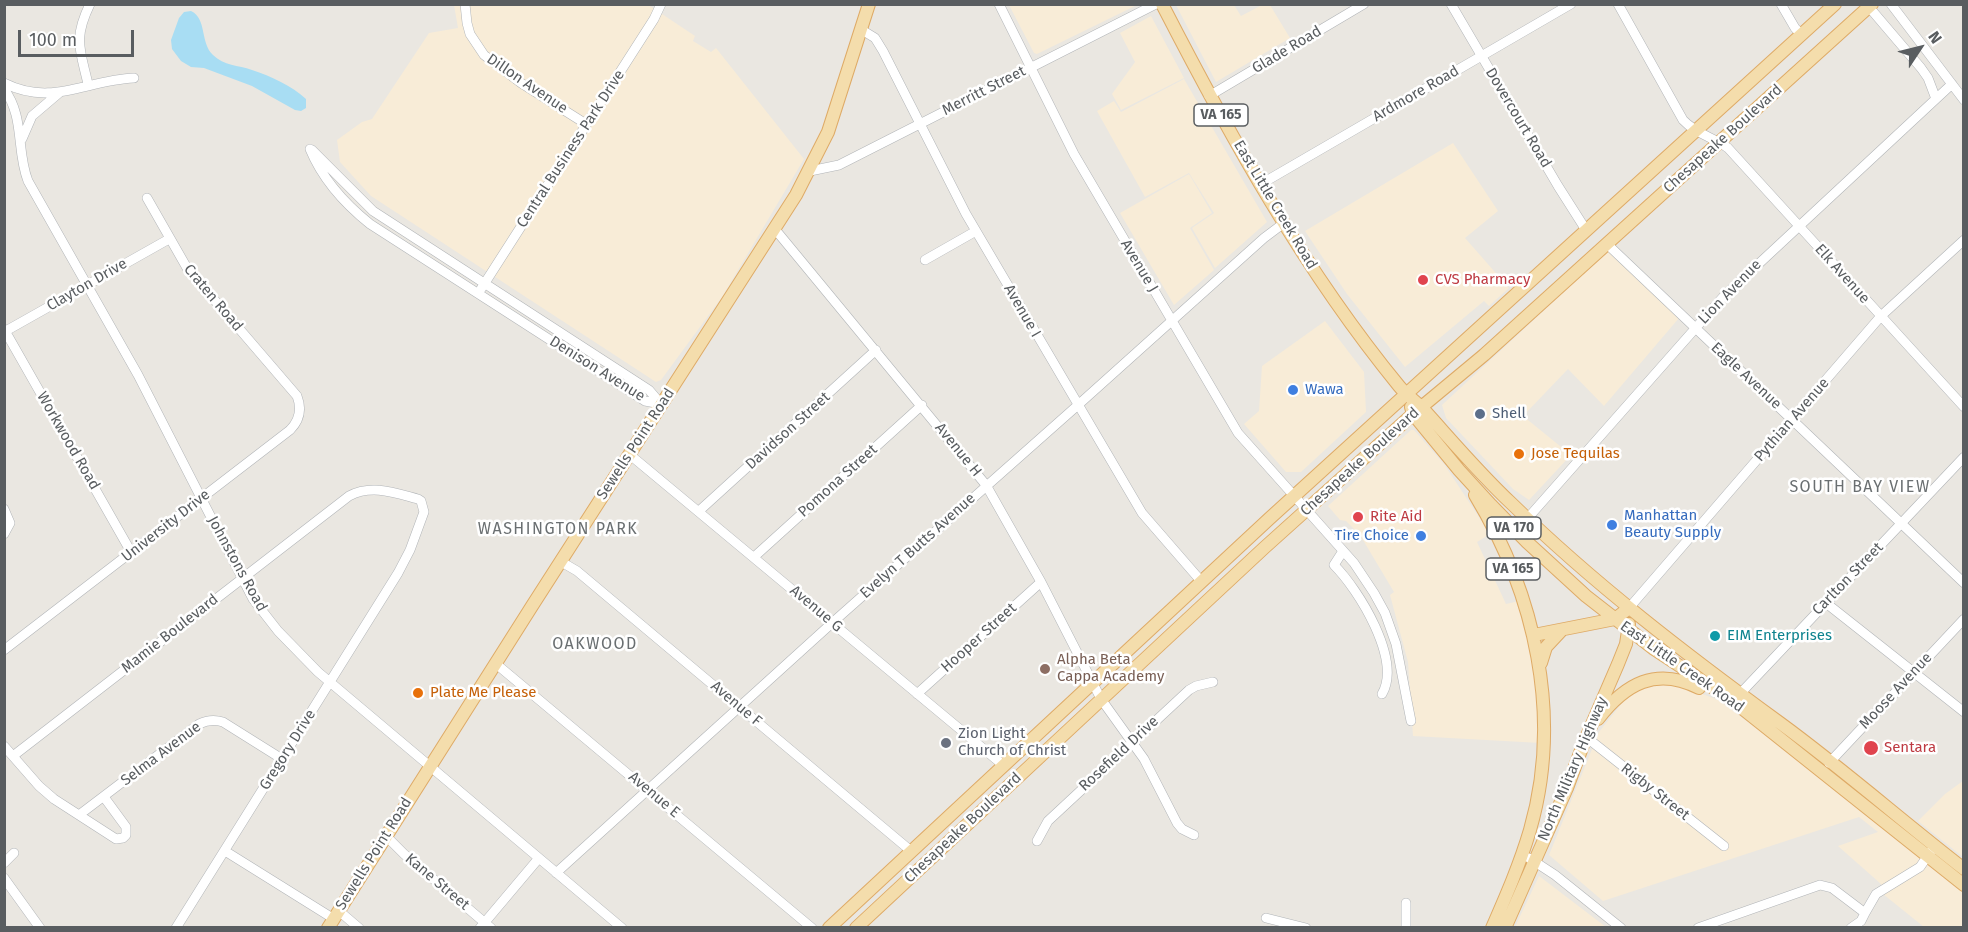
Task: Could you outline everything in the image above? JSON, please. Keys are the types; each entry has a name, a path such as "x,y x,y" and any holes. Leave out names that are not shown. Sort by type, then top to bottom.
{"main road":[{"name":"Sewells Point Road","path":"334,919 810,171 837,107 869,4"},
{"name":"East Little Creek Road","path":"1162,4 1209,96 1284,223 1345,315 1459,470 1533,548 1615,619 1679,667 1737,697 1829,763 1931,852 1964,885"},
{"name":"Chesapeake Boulevard","path":"829,927 1201,581 1835,4"},
{"name":"Chesapeake Boulevard","path":"856,927 1307,509 1417,410 1484,355 1870,6"},
{"name":"East Little Creek Road","path":"1417,410 1527,519 1629,608 1931,852 1964,869"},
{"name":"North Military Highway","path":"1459,470 1491,522 1507,554 1527,608 1541,678 1543,715 1541,772 1536,806 1523,854 1492,927"},
{"name":"North Military Highway","path":"1504,927 1568,785 1618,664 1629,630 1629,608"},
{"path":"1534,635 1615,619 1629,608"},
{"path":"1541,678 1541,663 1546,647 1557,634 1565,629"},
{"path":"1586,737 1617,696 1643,681 1664,679 1687,681 1717,697 1737,697"}],"street":[{"path":"88,84 79,37 80,28 90,4"},
{"name":"Dillon Avenue","path":"465,4 470,34 484,56 586,124"},
{"name":"Central Business Park Drive","path":"478,293 654,19 661,4"},
{"name":"Avenue J","path":"999,4 1074,154 1238,433 1307,509 1367,581 1390,625 1401,662 1412,721"},
{"name":"Merritt Street","path":"810,171 839,165 1156,4"},
{"name":"Glade Road","path":"1209,96 1364,4"},
{"name":"Dovercourt Road","path":"1451,4 1586,230"},
{"name":"Ardmore Road","path":"1261,184 1571,4"},
{"path":"1618,4 1683,120 1696,132"},
{"path":"1781,4 1795,28 1802,35"},
{"path":"1891,4 1964,100"},
{"path":"1870,6 1922,68 1936,99"},
{"name":"Avenue I","path":"862,30 874,38 976,231 1142,513 1201,581"},
{"path":"4,83 35,93 59,93 88,84 134,78"},
{"name":"Lion Avenue","path":"1527,519 1723,297 1952,84"},
{"name":"Johnstons Road","path":"4,89 16,111 21,160 28,181 138,375 253,599 296,651 330,682 622,927"},
{"path":"21,143 32,116 59,93"},
{"name":"Elk Avenue","path":"1696,132 1728,148 1964,407"},
{"name":"Denison Avenue","path":"310,149 374,211 649,390 661,404 645,401 363,218 328,182 310,149"},
{"name":"Craten Road","path":"147,198 187,268 199,284 291,388"},
{"name":"Evelyn T Butts Avenue","path":"556,873 986,484 1173,321 1264,238 1284,223"},
{"name":"Avenue H","path":"774,228 986,484 1041,582 1101,699 1133,742 1177,823 1182,829 1194,835"},
{"path":"925,260 976,231"},
{"name":"Clayton Drive","path":"5,331 169,238"},
{"name":"Pythian Avenue","path":"1629,608 1881,316 1964,240"},
{"name":"Eagle Avenue","path":"1607,244 1964,583"},
{"name":"Workwood Road","path":"5,331 131,552"},
{"name":"Davidson Street","path":"699,511 876,350"},
{"name":"University Drive","path":"4,650 296,424 300,405 291,388"},
{"name":"Pomona Street","path":"754,557 922,405"},
{"name":"Avenue G","path":"629,454 1003,765"},
{"name":"Carlton Street","path":"1737,697 1964,457"},
{"name":"Mamie Boulevard","path":"13,756 350,496 369,489 418,499 424,506 424,512 410,550 398,573"},
{"path":"4,509 10,523 4,534"},
{"path":"1343,551 1334,565 1353,587 1366,609 1379,640 1388,670 1386,686 1382,694"},
{"name":"Avenue F","path":"559,564 565,564 577,571 911,851"},
{"name":"Gregory Drive","path":"176,927 398,573"},
{"name":"Hooper Street","path":"917,694 1041,582"},
{"path":"1826,603 1964,712"},
{"name":"Moose Avenue","path":"1829,763 1964,619"},
{"name":"Avenue E","path":"495,663 812,927"},
{"name":"Rosefield Drive","path":"1037,841 1048,821 1189,690 1213,682"},
{"name":"Selma Avenue","path":"79,815 205,721 223,722 282,759"},
{"name":"Rigby Street","path":"1586,737 1724,846"},
{"path":"4,746 39,786 116,839 123,838 126,835 126,827 104,797"},
{"name":"Kane Street","path":"386,836 485,926"},
{"path":"225,851 334,919 359,927"},
{"path":"1851,927 1862,921 1871,900 1881,888 1920,867 1931,852"},
{"path":"4,863 14,853"},
{"path":"1523,854 1555,875 1621,927"},
{"path":"485,926 539,858"},
{"path":"4,878 40,927"},
{"path":"1698,927 1820,885 1832,888 1865,913"},
{"path":"1406,903 1406,927"},
{"path":"1266,918 1306,927"}],"shaded area":[{"path":"647,4 695,36 693,41 711,52 716,48 804,159 722,297 661,380 656,382 371,196 340,162 337,140 362,122 372,119 429,33 458,28 454,5"},
{"path":"1009,5 1137,5 1037,54 1034,53"},
{"path":"1176,5 1234,5 1241,16 1262,5 1270,5 1290,38 1216,82"},
{"path":"1151,16 1184,78 1121,110 1112,94 1135,62 1120,33"},
{"path":"1184,79 1267,222 1215,268 1192,228 1214,213 1189,173 1145,197 1097,111 1114,101 1121,112"},
{"path":"1453,143 1498,211 1465,238 1509,288 1489,306 1484,301 1405,367 1347,294 1305,231"},
{"path":"1189,174 1212,213 1190,228 1214,270 1174,305 1120,213"},
{"path":"1608,251 1679,318 1604,406 1568,369 1523,416 1571,455 1529,500 1513,489 1446,418 1442,405"},
{"path":"1325,321 1364,372 1366,412 1301,472 1286,472 1244,424 1259,411 1262,366"},
{"path":"1411,430 1414,430 1444,464 1490,534 1477,542 1506,604 1519,601 1535,671 1541,743 1413,736 1408,662 1390,595 1394,592 1360,535 1346,521 1340,520 1328,506"},
{"path":"1648,684 1687,688 1718,700 1785,749 1963,892 1963,927 1924,927 1883,894 1881,884 1838,846 1878,832 1859,817 1603,901 1549,855 1599,732 1626,698"},
{"path":"1963,781 1963,857 1918,821 1945,794"},
{"path":"1539,876 1606,927 1515,927"}],"water":[{"path":"191,11 199,19 206,44 217,59 274,78 306,99 306,108 301,111 295,110 252,86 204,68 191,67 181,61 172,49 171,40 179,18 184,12"}],"place":[{"name":"CVS Pharmacy","path":"1423,280"},
{"name":"Wawa","path":"1293,390"},
{"name":"Shell","path":"1480,414"},
{"name":"Jose Tequilas","path":"1519,454"},
{"name":"Rite Aid","path":"1358,517"},
{"name":"Manhattan Beauty Supply","path":"1612,525"},
{"name":"Tire Choice","path":"1421,536"},
{"name":"EIM Enterprises","path":"1715,636"},
{"name":"Alpha Beta Cappa Academy","path":"1045,669"},
{"name":"Plate Me Please","path":"418,693"},
{"name":"Zion Light Church of Christ","path":"946,743"},
{"name":"Sentara","path":"1871,748"}],"district":[{"name":"SOUTH BAY VIEW","path":"1860,488"},
{"name":"WASHINGTON PARK","path":"558,530"},
{"name":"OAKWOOD","path":"595,645"}]}
